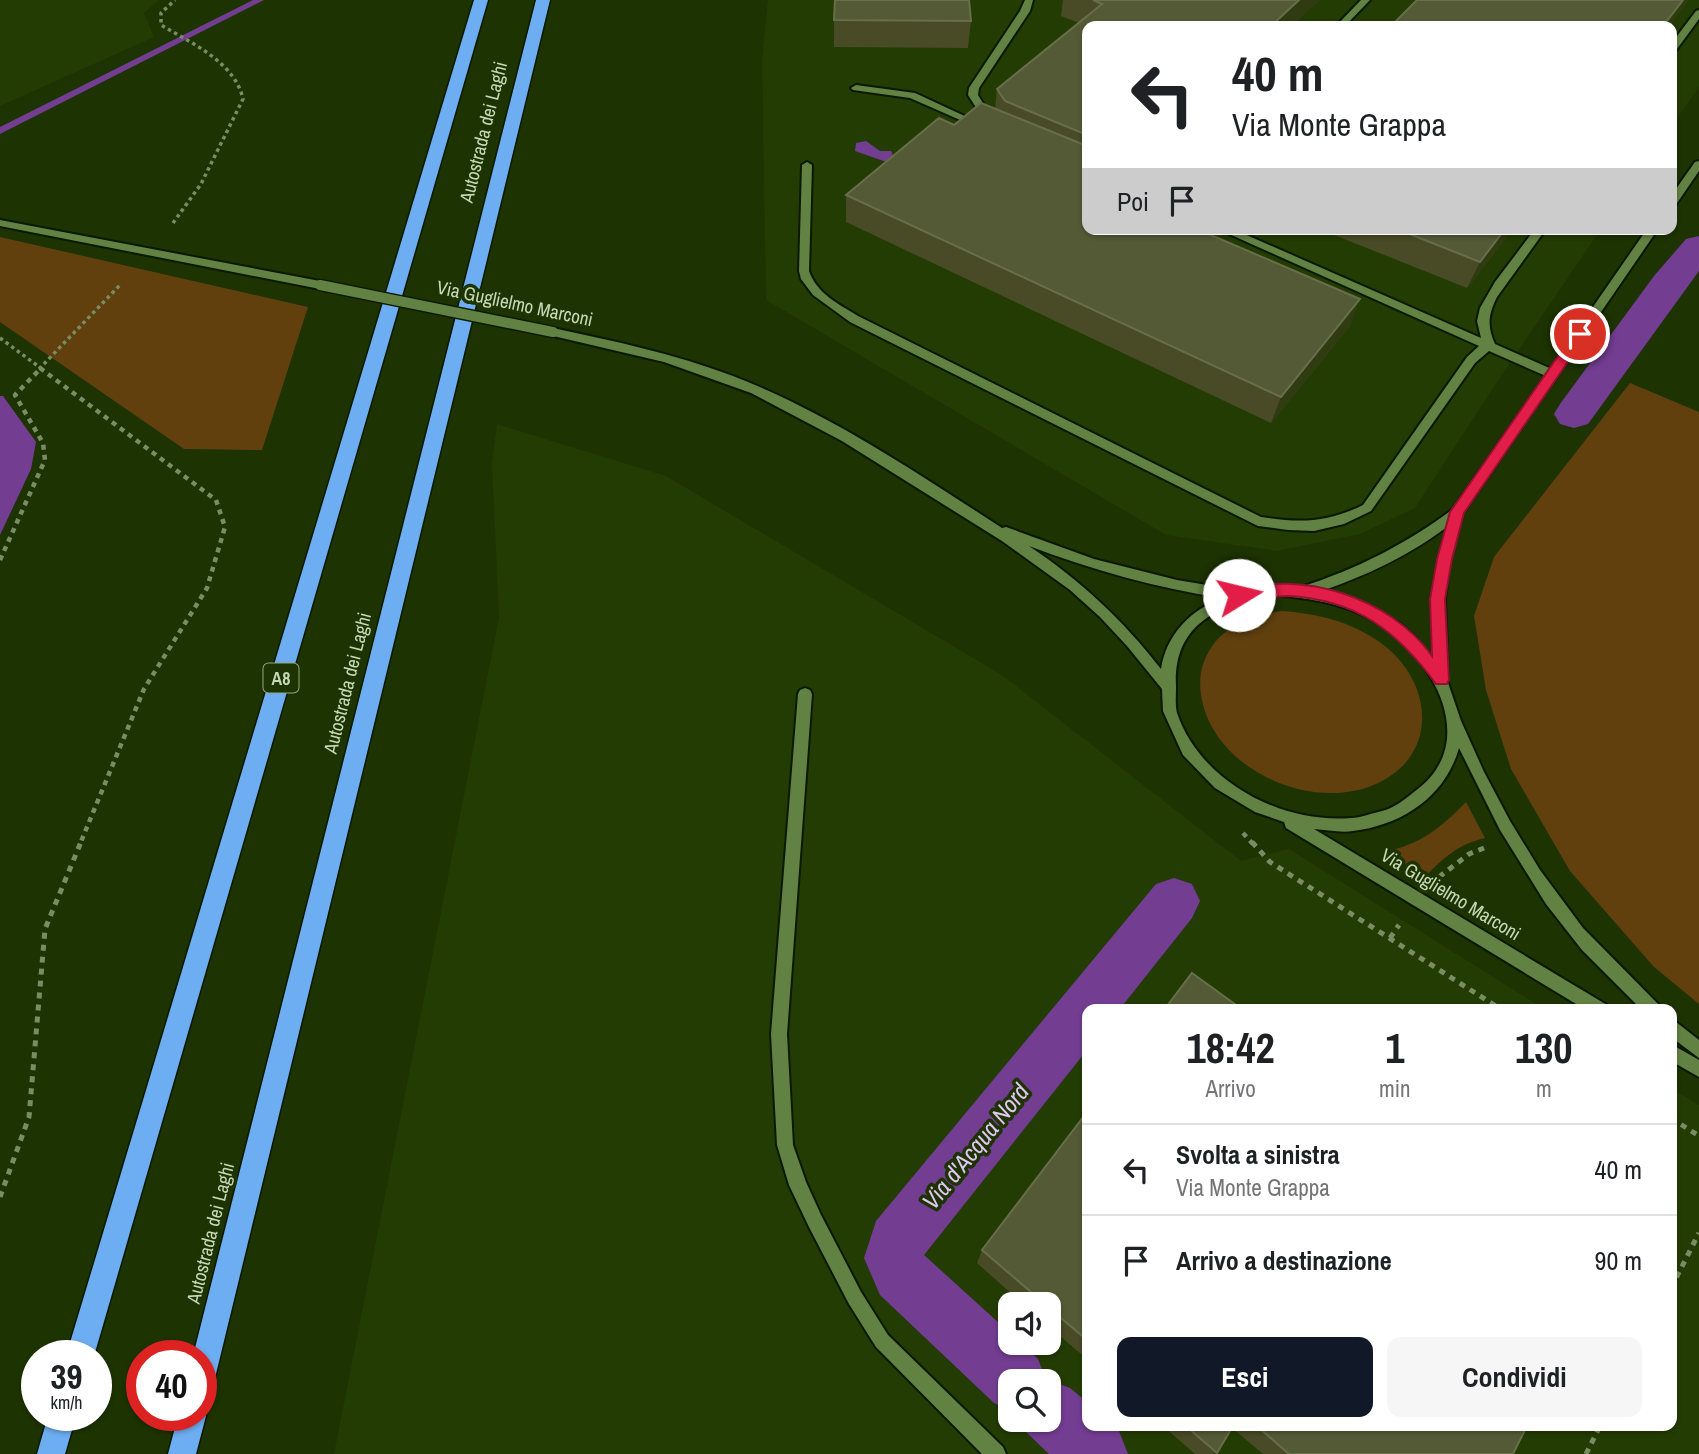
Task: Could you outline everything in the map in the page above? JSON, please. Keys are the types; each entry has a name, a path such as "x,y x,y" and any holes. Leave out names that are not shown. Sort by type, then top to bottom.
{"highway":[{"name":"Autostrada dei Laghi","path":"85,1340 481,0"},
{"name":"Autostrada dei Laghi","path":"210,1340 543,0"},
{"path":"51,1454 58,1431"},
{"path":"182,1454 188,1431"}],"street":[{"path":"996,132 973,95 974,88 1025,11 1029,0"},
{"path":"1345,21 1366,0"},
{"path":"1677,43 1699,13"},
{"path":"856,88 912,95 984,127"},
{"path":"807,165 804,271 805,280 820,295 854,319 1258,521 1290,527 1318,527 1348,518 1367,508 1471,360 1489,344"},
{"path":"1677,196 1697,168"},
{"name":"Via Guglielmo Marconi","path":"0,223 320,285 633,350 716,375 779,399 828,426 985,524 1096,605 1165,684"},
{"path":"1237,235 1552,374"},
{"path":"1489,344 1482,327 1483,313 1537,235"},
{"path":"1306,591 1350,578 1379,565 1418,542 1457,512 1649,235"},
{"path":"1457,512 1444,559 1438,599 1441,680 1454,720 1479,780 1513,841 1562,912 1647,1004"},
{"name":"Via Guglielmo Marconi","path":"985,524 1121,573 1178,588 1239,595"},
{"path":"1441,680 1418,647 1385,620 1347,601 1306,591 1271,590 1239,595 1208,608 1185,629 1170,654 1165,684 1172,722 1194,759 1228,791 1277,815 1317,824 1355,824 1391,816 1420,800 1441,777 1452,750 1454,720"},
{"path":"805,694 779,1034 785,1145 798,1185 831,1255 882,1341 996,1454"},
{"name":"Via Guglielmo Marconi","path":"1277,815 1591,1004"},
{"path":"1677,1031 1699,1050"},
{"path":"1677,1056 1699,1069"}],"path":[{"path":"173,223 201,184 243,99 244,90 240,82 192,44 161,25 159,18 163,9 174,0"},
{"path":"0,560 45,460 43,443 15,395 121,285"},
{"path":"0,338 216,500 225,527 207,588 144,689 45,929 29,1117 0,1197"},
{"path":"1228,791 1238,827 1270,862 1493,1004"},
{"path":"1433,883 1447,868 1469,854 1490,846"},
{"path":"1677,1122 1699,1136"},
{"path":"1677,1276 1699,1233"},
{"path":"1586,1454 1598,1431"}],"shaded area":[{"path":"0,0 159,0 144,13 154,37 0,106"},
{"path":"768,0 1699,0 1699,87 1677,118 1677,21 1082,21 1082,235 1597,235 1415,508 1360,534 1277,551 1166,535 766,300 762,60"},
{"path":"866,141 880,151 891,151 894,158 889,163 855,151 856,143"},
{"path":"0,237 308,307 262,450 184,449 0,322"},
{"path":"1630,383 1699,412 1699,1004 1654,967 1570,871 1511,769 1486,690 1474,616 1494,557"},
{"path":"0,396 3,396 36,442 31,469 0,535"},
{"path":"497,424 666,476 1002,675 1241,861 1289,849 1536,1004 1082,1004 1082,1431 1677,1431 1677,1092 1699,1105 1699,1454 334,1454 499,618 492,463"},
{"path":"1282,611 1309,614 1358,629 1381,643 1399,660 1412,679 1420,699 1422,720 1419,740 1409,758 1393,774 1371,786 1345,792 1319,792 1292,787 1266,777 1242,762 1223,743 1209,721 1201,695 1201,673 1208,653 1216,641 1236,624 1250,617"},
{"path":"1466,802 1485,838 1451,853 1424,878 1385,851 1409,845 1430,834"}],"building":[{"path":"835,0 969,0 971,21 834,20"},
{"path":"1093,0 1299,0 1276,21 1082,21 1082,133 1005,101 997,89 1102,4"},
{"path":"1417,0 1683,0 1667,21 1396,21"},
{"path":"981,103 1082,144 1082,235 1211,235 1360,299 1281,397 846,195 939,118 954,125"},
{"path":"1412,235 1500,235 1480,262"},
{"path":"1192,973 1235,1004 1169,1004"},
{"path":"1082,1119 1082,1336 1061,1318 1061,1292 1031,1292 982,1250"},
{"path":"1192,1431 1230,1431 1217,1453"},
{"path":"1263,1431 1524,1431 1513,1454 1289,1454"}],"waterway":[{"path":"0,131 260,0"},
{"name":"Via d'Acqua Nord","path":"1574,414 1667,285 1699,247"},
{"name":"Via d'Acqua Nord","path":"1090,1004 1174,901"},
{"name":"Via d'Acqua Nord","path":"1003,1369 901,1274 894,1258 897,1242 1082,1014"},
{"name":"Via d'Acqua Nord","path":"1061,1422 1096,1454"}],"route":[{"path":"1239,595 1271,590 1306,591 1347,601 1385,620 1418,647 1441,680 1438,599 1444,559 1457,512 1580,334"}]}
